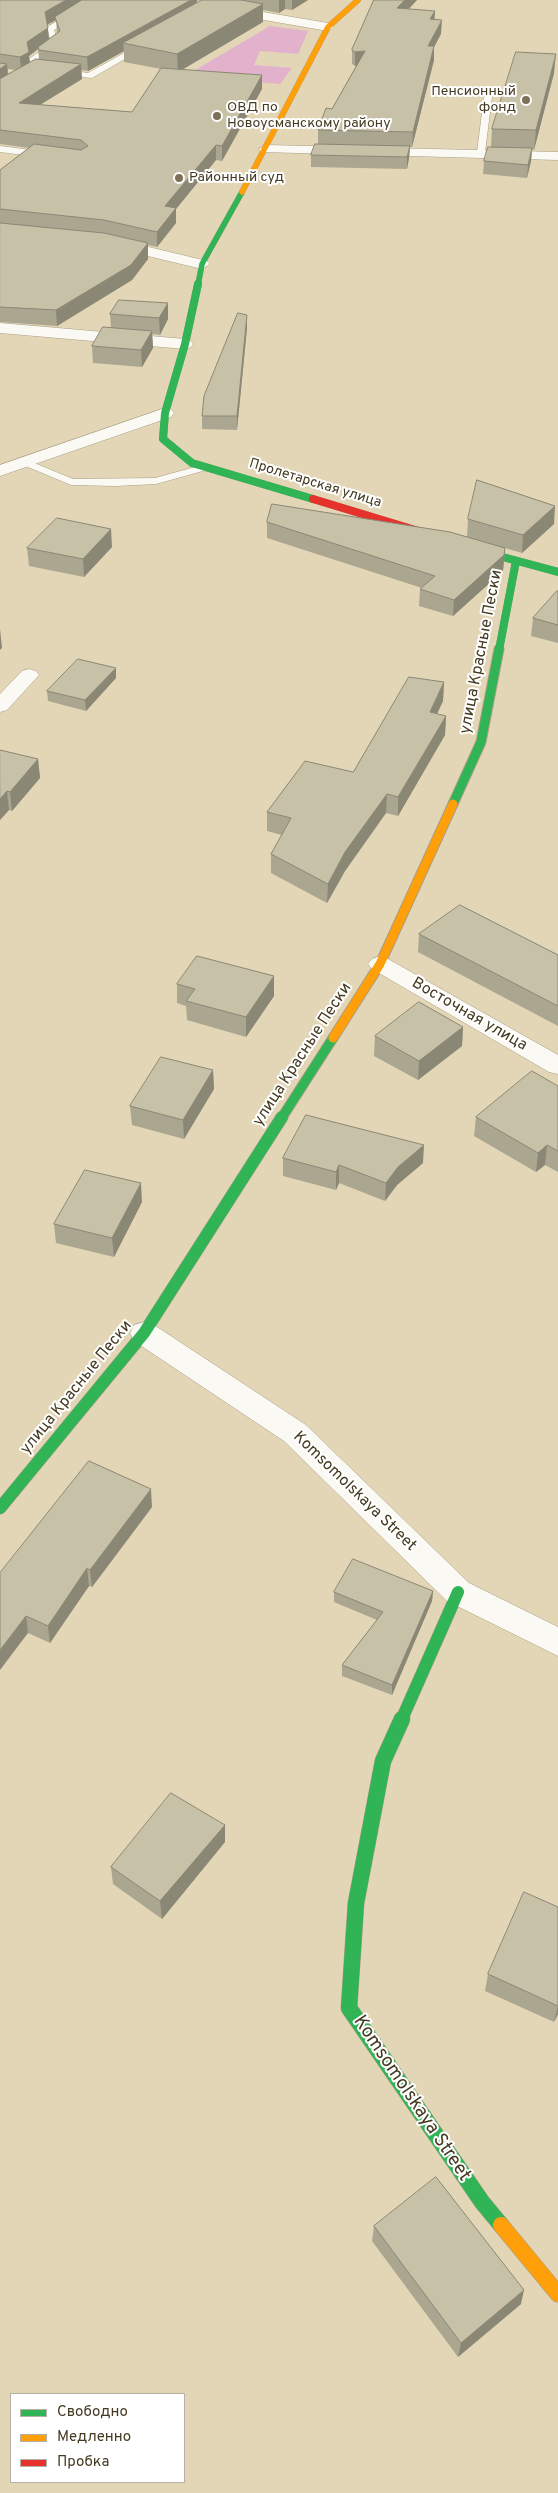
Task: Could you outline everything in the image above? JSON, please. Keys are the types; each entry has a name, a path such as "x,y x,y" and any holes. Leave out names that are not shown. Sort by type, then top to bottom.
{"street":[{"path":"171,0 328,27 358,0"},
{"name":"Пролетарская улица","path":"328,27 266,149 202,264 185,344 165,413 163,439 192,463 441,538"},
{"path":"266,149 481,152 558,156"},
{"path":"95,241 202,264"},
{"path":"0,328 185,344"},
{"path":"0,471 165,413"},
{"path":"488,552 558,572"},
{"name":"улица Красные Пески","path":"0,1508 144,1333 380,964 482,742 516,561"},
{"path":"0,706 29,674"},
{"name":"Восточная улица","path":"380,964 558,1066"},
{"name":"Komsomolskaya Street","path":"144,1333 295,1433 458,1592 558,1642"},
{"name":"Komsomolskaya Street","path":"458,1592 384,1761 356,1903 349,2008 482,2202 558,2294"}],"lane":[{"path":"98,0 50,28 55,44 33,59 41,70 89,76 155,40"},
{"path":"197,16 214,7"},
{"path":"481,152 488,97"},
{"path":"0,149 56,157"},
{"path":"27,462 71,482 116,483 156,481 206,467"}],"path":[{"path":"74,111 98,83 89,76"}],"shaded area":[{"path":"270,26 308,31 298,54 260,51 254,65 292,68 280,84 185,76"}],"building":[{"path":"0,0 66,0 45,12 48,28 27,42 29,52 20,57 0,54"},
{"path":"82,0 191,0 87,57 39,50 38,47 60,31 55,17"},
{"path":"202,0 241,0 263,4 177,54 123,43"},
{"path":"374,0 405,0 397,8 435,11 430,19 442,20 428,46 434,46 413,132 318,130 326,108 332,109 365,51 355,52 352,50"},
{"name":"Пенсионный фонд","path":"516,52 556,54 536,130 492,129"},
{"path":"36,59 81,64 19,103 132,112 161,68 262,75 222,146 216,145 165,206 176,208 157,232 104,220 0,209 0,170 34,144 81,150 88,146 81,140 0,130 0,79"},
{"path":"0,63 7,64 0,69"},
{"path":"315,144 410,146 407,157 311,155"},
{"path":"488,147 532,148 528,165 484,161"},
{"path":"0,223 104,233 148,243 131,265 56,310 0,307"},
{"path":"119,300 168,303 159,318 110,314"},
{"path":"238,313 247,315 237,416 202,416 204,396"},
{"path":"103,327 152,331 141,350 92,346"},
{"path":"477,480 555,506 523,535 468,519"},
{"path":"272,504 450,532 505,548 504,555 454,600 420,589 435,576 267,522"},
{"path":"57,518 111,529 83,559 27,548"},
{"path":"557,591 558,625 533,618"},
{"path":"78,659 116,668 85,700 47,691"},
{"path":"409,677 444,682 430,712 446,716 398,797 387,794 345,852 328,884 271,854 291,818 267,812 305,761 353,772"},
{"path":"0,750 38,759 10,792 7,791 0,799"},
{"path":"460,905 558,955 558,1006 419,934"},
{"path":"197,956 274,976 246,1017 186,1001 195,989 177,984"},
{"path":"419,1002 463,1027 419,1061 375,1036"},
{"path":"161,1057 213,1070 183,1120 130,1106"},
{"path":"532,1071 558,1086 558,1151 547,1145 538,1153 476,1117"},
{"path":"306,1115 424,1145 398,1167 386,1183 339,1165 336,1172 283,1158"},
{"path":"85,1170 141,1183 112,1238 54,1224"},
{"path":"89,1461 151,1489 90,1570 87,1568 48,1626 26,1616 0,1650 0,1573"},
{"path":"353,1559 433,1591 392,1685 342,1665 383,1612 334,1592"},
{"path":"171,1793 225,1825 160,1901 111,1867"},
{"path":"524,1892 558,1907 558,2006 488,1974"},
{"path":"436,2177 524,2290 461,2343 374,2226"}],"traffic: fast":[{"path":"242,192 202,264 185,344 165,413 163,439 192,463 313,499"},
{"path":"499,556 558,572"},
{"path":"453,804 481,742 516,561"},
{"path":"0,1508 144,1333 333,1038"},
{"path":"458,1592 383,1761 356,1903 349,2008 482,2202 501,2225"}],"traffic: slow":[{"path":"242,192 328,27 358,0"},
{"path":"333,1038 380,964 453,804"},
{"path":"501,2225 558,2294"}],"traffic: jam":[{"path":"313,499 425,533"}],"place":[{"name":"Пенсионный фонд","path":"526,100"},
{"name":"ОВД по Новоусманскому району","path":"217,116"},
{"name":"Районный суд","path":"179,178"}]}
